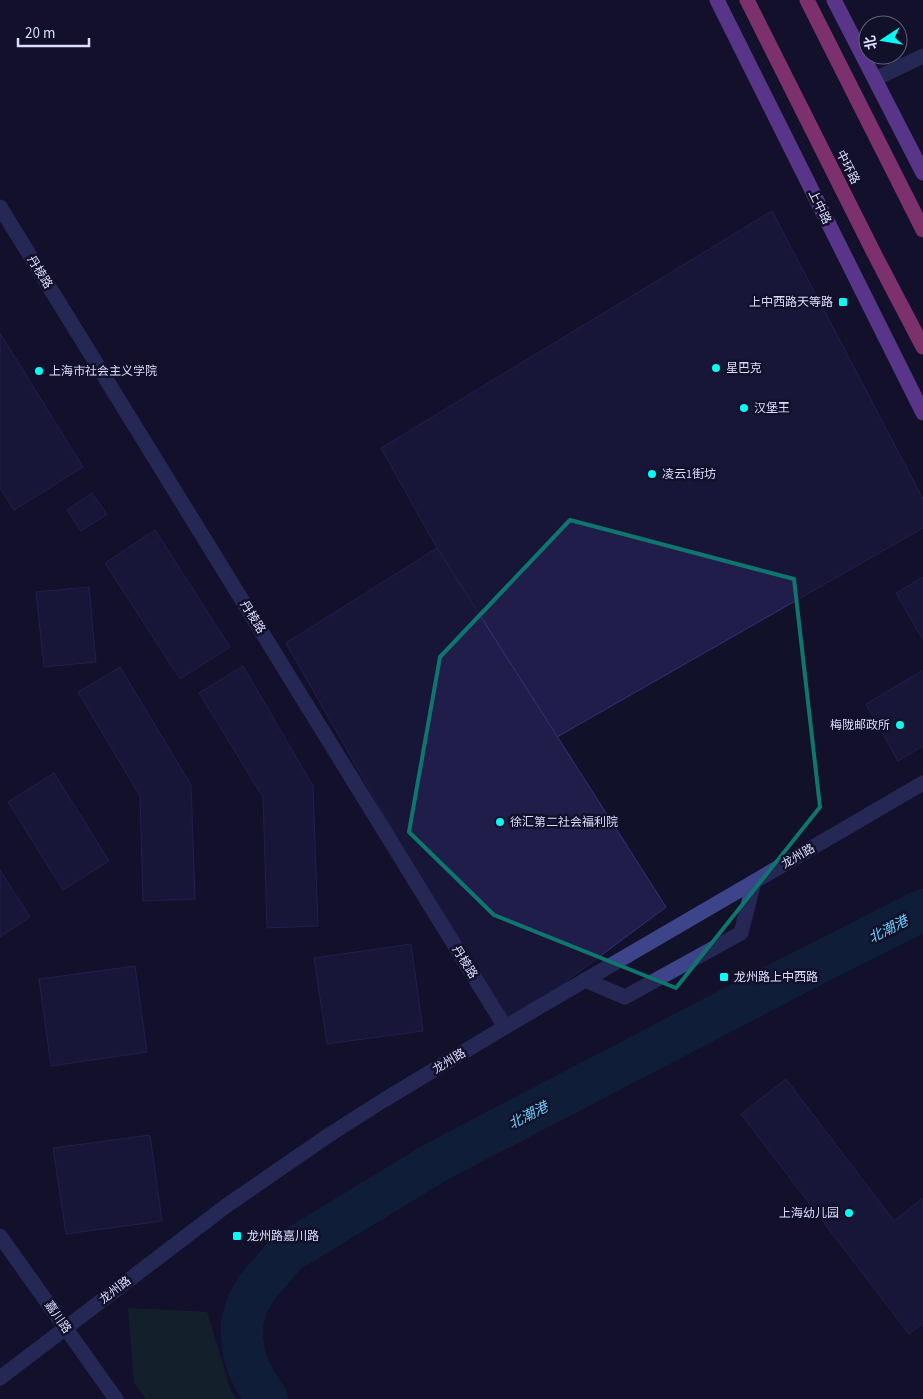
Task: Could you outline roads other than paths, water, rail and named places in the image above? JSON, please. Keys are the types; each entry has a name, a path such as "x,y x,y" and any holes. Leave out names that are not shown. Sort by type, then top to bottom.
{"highway":[{"name":"中环路","path":"747,0 923,347"},
{"path":"807,0 923,230"}],"main road":[{"name":"上中路","path":"717,0 923,414"},
{"path":"834,0 923,173"}],"street":[{"path":"875,79 923,56"},
{"name":"丹棱路","path":"0,207 505,1027"},
{"name":"龙州路","path":"0,1378 226,1206 286,1163 384,1100 505,1027 923,783"},
{"path":"586,980 626,997 741,934 754,882"},
{"name":"嘉川路","path":"0,1236 116,1399"}],"waterway":[{"name":"北潮港","path":"267,1399 249,1369 244,1354 242,1322 248,1303 258,1286 288,1252 436,1162 923,910"}],"place":[{"name":"上中西路天等路","path":"843,302"},
{"name":"星巴克","path":"716,368"},
{"name":"上海市社会主义学院","path":"39,371"},
{"name":"汉堡王","path":"744,408"},
{"name":"凌云1街坊","path":"652,474"},
{"name":"梅陇邮政所","path":"900,725"},
{"name":"徐汇第二社会福利院","path":"500,822"},
{"name":"龙州路上中西路","path":"724,977"},
{"name":"上海幼儿园","path":"849,1213"},
{"name":"龙州路嘉川路","path":"237,1236"}]}
